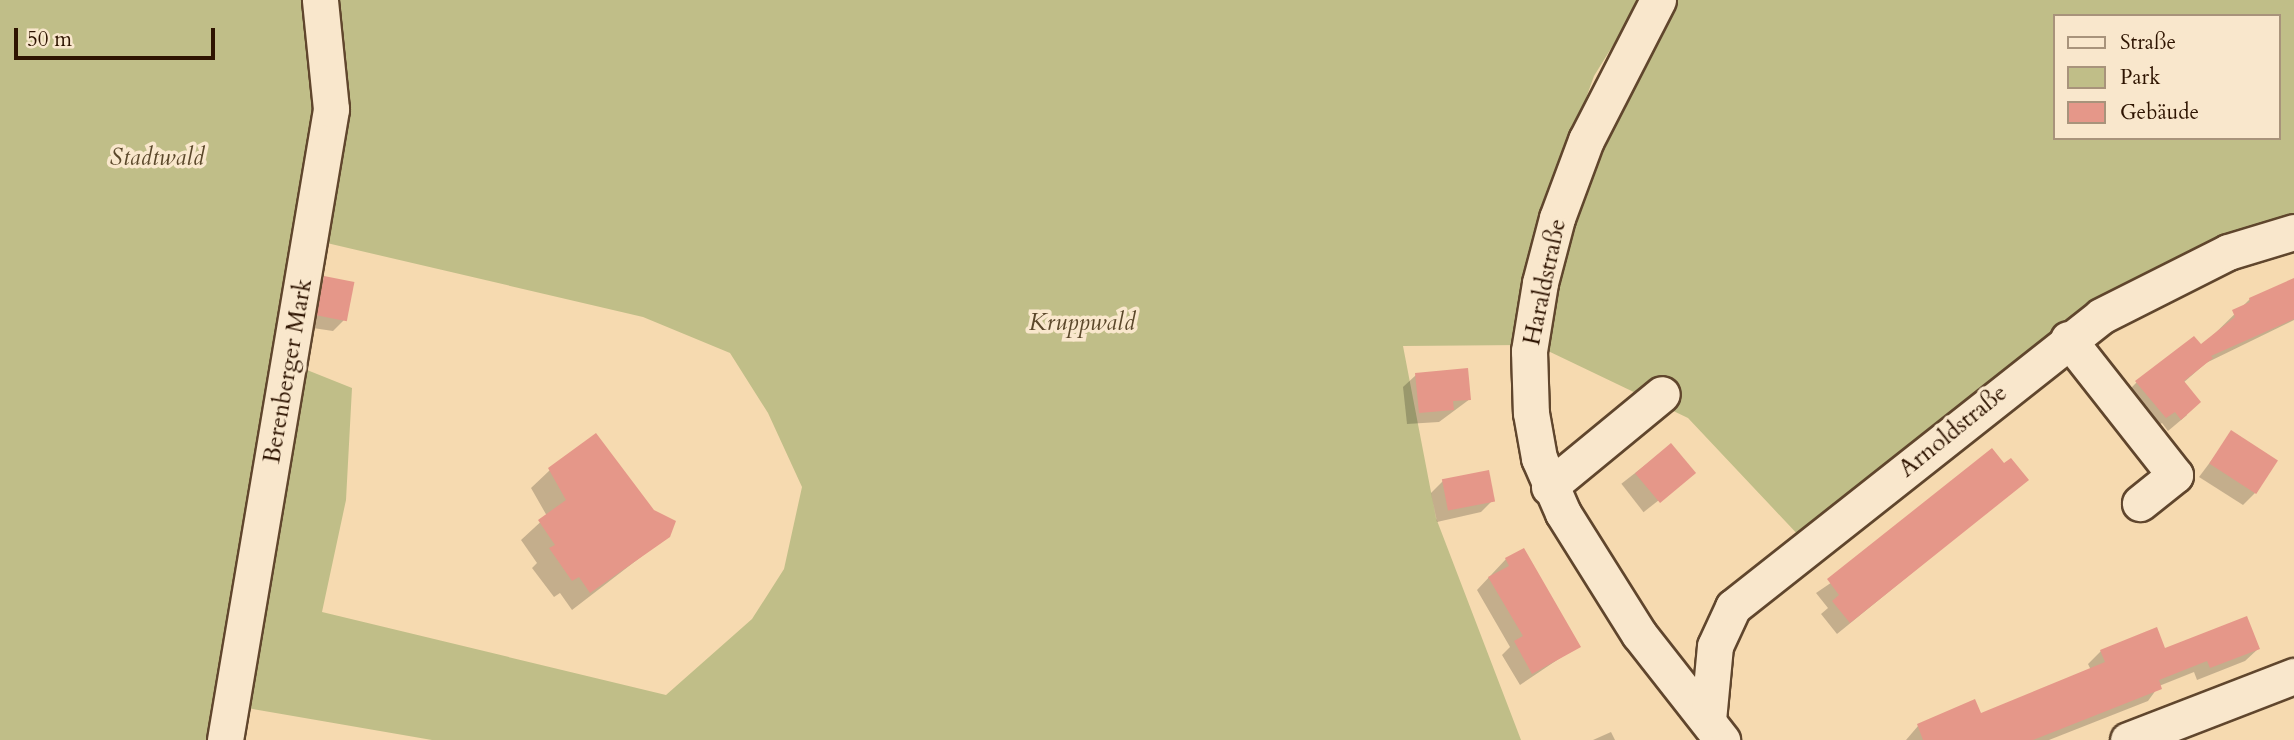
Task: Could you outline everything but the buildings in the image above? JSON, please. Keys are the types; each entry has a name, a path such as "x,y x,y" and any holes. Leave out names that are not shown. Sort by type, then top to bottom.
{"street":[{"name":"Berenberger Mark","path":"225,740 331,108 320,0"},
{"name":"Haraldstraße","path":"1658,0 1586,140 1539,283 1529,351 1531,414 1549,487 1639,634 1685,698 1715,730"},
{"name":"Arnoldstraße","path":"1715,730 1715,646 1733,607 2068,339 2146,290 2228,252 2294,232"},
{"path":"2068,339 2175,475 2140,503"},
{"path":"1549,487 1662,394"},
{"path":"2128,740 2294,676"}],"green space":[{"name":"Stadtwald","path":"0,0 315,0 320,66 223,740 0,740"},
{"name":"Kruppwald","path":"325,0 1641,0 1594,76 1546,210 1523,345 1403,346 1436,518 1521,740 432,740 235,706 292,364 352,388 346,500 322,612 666,695 752,619 784,569 802,487 768,413 730,353 643,317 314,240"},
{"path":"1673,0 2294,0 2294,227 2226,237 2068,319 1802,539 1688,418 1546,350 1571,222"}]}
